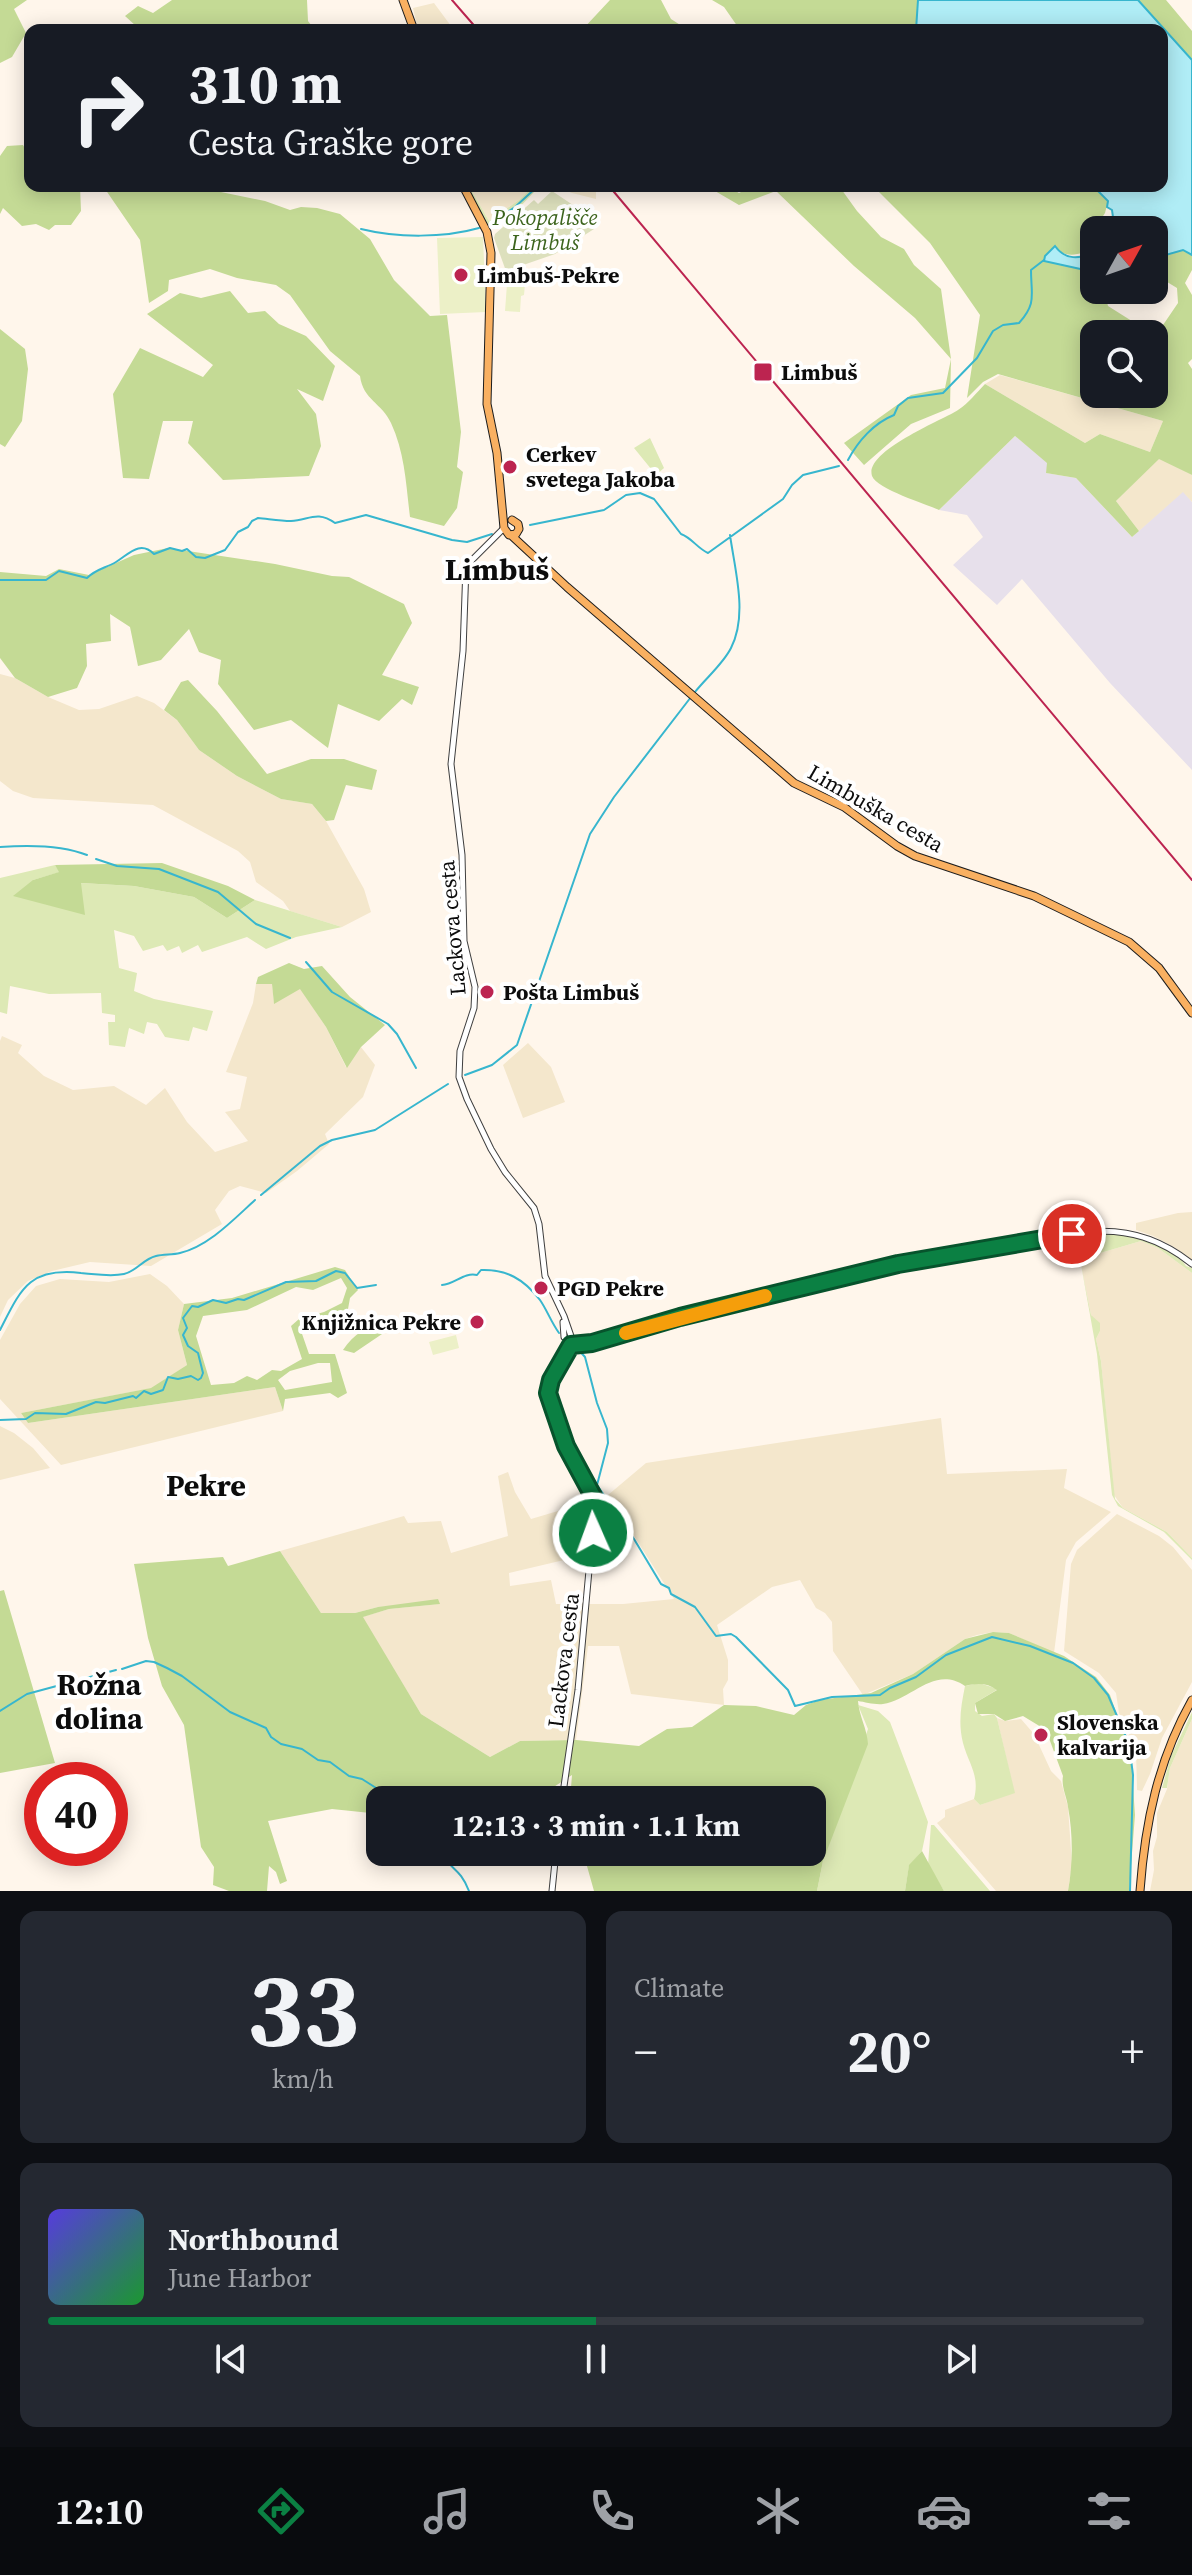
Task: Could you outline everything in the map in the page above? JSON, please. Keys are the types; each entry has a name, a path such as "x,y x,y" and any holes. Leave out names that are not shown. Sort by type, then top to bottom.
{"main road":[{"path":"403,0 412,24"},
{"path":"466,192 490,244 492,273 487,404 497,453 504,527 513,534 518,524 507,514 501,495"},
{"path":"504,527 512,520"},
{"name":"Limbuška cesta","path":"513,534 567,587 794,783 844,807 907,852 1053,904 1136,946 1159,968 1192,1013"},
{"path":"1140,1891 1146,1828 1155,1789 1168,1749 1192,1700"}],"street":[{"name":"Lackova cesta","path":"504,527 466,566 464,643 452,748 462,855 464,941 473,968 475,987 474,1008 460,1051 459,1077 491,1149 534,1208 539,1224 544,1271 560,1310 568,1342 551,1380 549,1401 569,1454 590,1490 594,1516 578,1690 564,1786"},
{"path":"488,545 513,534"},
{"path":"568,1342 585,1344 718,1307 898,1264 1088,1232 1111,1230 1160,1242 1192,1264"},
{"path":"552,1891 555,1866"}],"shaded area":[{"path":"434,3 450,24 417,24 413,8"},
{"path":"472,192 528,192 519,200 489,221"},
{"path":"569,192 596,192 596,199"},
{"path":"1000,375 1080,398 1080,408 1117,408 1163,421 1150,452 1100,434 1085,443 985,384"},
{"path":"1015,436 1048,463 1046,473 1076,478 1132,537 1183,491 1192,502 1192,770 1110,683 1022,579 997,605 953,565 983,537 967,515 939,510"},
{"path":"1159,458 1192,475 1192,502 1183,492 1139,531 1116,501"},
{"path":"0,674 15,678 79,710 99,709 137,696 154,703 177,720 199,750 237,776 281,799 312,804 326,821 364,889 371,912 342,927 290,911 283,901 256,882 250,862 238,851 153,805 33,798 13,791 0,781"},
{"path":"272,983 274,1003 300,988 326,1027 346,1067 361,1047 375,1065 363,1097 325,1134 329,1144 266,1193 240,1186 229,1191 215,1210 222,1224 151,1266 90,1262 52,1271 28,1281 8,1300 0,1317 2,1036 22,1045 18,1053 44,1076 73,1090 114,1086 146,1105 165,1088 187,1122 215,1152 248,1141 225,1112 240,1109 247,1077 226,1072 253,1003 256,984"},
{"path":"528,1043 551,1067 565,1102 523,1118 503,1065"},
{"path":"1192,1212 1192,1260 1174,1247 1136,1230 1136,1223"},
{"path":"1141,1241 1158,1248 1192,1273 1192,1558 1167,1532 1123,1508 1114,1495 1101,1361 1096,1339 1100,1331 1091,1315 1080,1259"},
{"path":"150,1274 184,1304 178,1330 187,1365 152,1388 21,1413 28,1423 275,1387 283,1411 61,1465 0,1399 0,1340 20,1304 36,1286 60,1279 109,1282"},
{"path":"941,1418 947,1474 1067,1469 1064,1488 1111,1512 1076,1542 1066,1560 1054,1653 1009,1633 977,1635 965,1639 913,1674 863,1695 833,1651 832,1622 816,1608 800,1580 772,1587 717,1625 728,1660 728,1680 723,1689 724,1705 631,1694 619,1646 588,1646 576,1740 520,1741 490,1757 421,1714 362,1617 389,1609 439,1604 378,1607 355,1613 321,1613 280,1551 404,1516 408,1523 441,1521 451,1553 508,1536 498,1476 508,1472 515,1492 531,1519 558,1511 566,1544 564,1560 509,1573 510,1586 551,1580 556,1604 623,1604 674,1599 608,1495 646,1463"},
{"path":"0,1426 33,1448 50,1468 0,1480"},
{"path":"1117,1514 1159,1536 1192,1570 1192,1682 1162,1738 1142,1791 1137,1790 1136,1750 1119,1713 1116,1693 1099,1673 1064,1651 1071,1564 1077,1550"},
{"path":"997,1718 1005,1721 1021,1719 1034,1734 1051,1771 1061,1781 1068,1807 1072,1865 1068,1891 996,1891 937,1823 945,1817 945,1810 974,1799 980,1805 1014,1792"},
{"path":"1192,1719 1192,1891 1150,1891 1157,1813 1167,1789 1170,1768"}],"green space":[{"path":"0,0 27,0 14,9 24,29 24,36 12,57 0,63"},
{"path":"172,0 307,0 310,24 134,24 125,16 138,6 153,13"},
{"path":"610,0 661,0 671,19 679,24 588,24"},
{"path":"712,0 918,0 916,24 736,24 724,7"},
{"path":"1138,0 1166,0 1192,31 1192,60 1168,33 1168,24 1160,24"},
{"path":"7,146 24,147 24,192 80,192 81,211 71,225 55,225 49,230 36,224 22,226 3,208 0,214 0,156"},
{"path":"107,192 221,192 290,210 317,208 340,214 370,239 394,280 430,316 447,315 461,432 457,467 463,472 457,508 444,526 410,517 402,457 391,423 365,391 360,376 330,351 290,295 276,285 210,269 169,280 168,291 149,303 140,240"},
{"path":"469,192 472,192 489,221 528,192 534,192 513,214 492,227"},
{"name":"Pokopališče Limbuš","path":"554,192 573,205 594,229 555,254 506,271 495,234 534,200 538,204"},
{"path":"717,192 773,192 739,205"},
{"path":"777,192 843,192 881,237 904,249 914,265 941,289 951,359 915,318 854,266"},
{"path":"879,192 1099,192 1108,201 1105,213 1103,216 1080,216 1080,253 1059,251 1052,262 1080,269 1080,304 1108,304 1130,320 1080,320 1080,397 998,374 983,382 967,398 980,315 930,243"},
{"name":"Limbuš-Pekre","path":"483,237 486,312 440,314 437,238"},
{"path":"1183,250 1192,255 1192,270 1185,283 1192,295 1192,359 1188,363 1192,369 1192,475 1159,459 1116,501 1139,531 1132,537 1076,478 1046,473 1047,463 1015,436 939,510 892,491 872,476 873,466 892,447 958,410 985,384 1085,443 1100,434 1150,452 1163,421 1117,408 1168,408 1166,320 1178,303 1177,288 1168,283 1168,254"},
{"path":"507,284 525,284 520,312 505,311"},
{"path":"230,291 248,313 265,311 279,324 306,336 335,366 323,401 297,389 316,414 321,446 309,476 223,480 188,443 193,421 163,421 149,479 123,478 113,394 140,348 203,377 213,365 147,314 180,293 201,298"},
{"path":"0,329 25,349 28,369 22,421 5,447 0,444"},
{"path":"951,359 950,408 911,424 864,465 844,443 911,395 945,388"},
{"path":"650,438 664,468 656,475 634,448"},
{"path":"168,548 349,577 404,604 412,623 382,675 419,687 412,705 402,699 379,721 338,704 328,748 291,720 254,730 218,684 221,660 199,652 189,629 161,660 138,666 130,627 110,614 111,641 86,644 87,666 77,688 48,697 15,678 0,658 0,572 46,576 59,569 89,575 134,555"},
{"path":"188,680 267,774 311,759 344,759 377,770 372,790 346,785 334,820 326,821 312,804 281,799 237,776 199,750 177,720 164,710 181,682"},
{"path":"162,863 228,886 255,900 227,918 194,897 134,886 81,883 85,915 13,896 33,880 59,872 55,865"},
{"path":"55,865 60,872 33,880 84,914 80,883 134,886 194,897 227,918 255,900 342,927 296,937 266,949 247,937 202,952 198,945 182,953 179,946 167,951 163,945 143,951 134,936 114,930 119,968 137,973 134,991 154,999 213,1011 207,1031 193,1027 189,1041 165,1037 157,1024 147,1022 144,1034 129,1028 125,1047 109,1045 108,1022 115,1022 115,1015 102,1013 101,993 49,994 10,986 7,1014 0,1012 0,878"},
{"path":"289,963 304,969 322,966 350,997 385,1025 361,1047 347,1068 326,1027 300,989 274,1004 272,984 256,984 258,977"},
{"path":"1109,1233 1141,1239 1163,1247 1192,1268 1192,1273 1158,1248 1141,1241 1080,1259 1077,1242 1081,1236"},
{"path":"1080,1261 1091,1315 1100,1323 1096,1339 1115,1499 1123,1508 1167,1532 1192,1560 1164,1532 1118,1506 1112,1495 1097,1354"},
{"path":"335,1267 345,1270 358,1290 350,1298 348,1309 334,1317 325,1315 300,1328 309,1354 335,1354 347,1393 338,1398 330,1393 285,1399 283,1411 275,1387 28,1423 21,1413 151,1388 187,1365 178,1330 184,1304 232,1298","holes":["341,1278 347,1288 342,1303 299,1319 291,1326 302,1359 281,1371 272,1370 257,1380 247,1376 234,1383 211,1385 196,1336 203,1316 247,1310 296,1287 313,1290","330,1363 332,1382 285,1390 278,1380 290,1371"]},
{"path":"386,1324 385,1332 354,1353 343,1350 362,1331"},
{"path":"456,1335 459,1348 433,1355 429,1342"},
{"path":"280,1551 321,1613 355,1613 438,1599 440,1604 389,1609 363,1617 421,1714 490,1757 520,1741 576,1740 639,1746 667,1729 692,1727 724,1705 756,1706 794,1715 806,1705 820,1700 871,1693 913,1674 965,1639 993,1632 1009,1633 1064,1656 1096,1677 1110,1695 1130,1743 1135,1815 1129,1891 1068,1891 1072,1860 1070,1817 1063,1776 1046,1730 1023,1716 1005,1721 994,1714 978,1714 975,1703 997,1690 986,1685 965,1686 943,1679 883,1704 858,1701 868,1744 826,1853 826,1786 571,1786 572,1775 555,1786 366,1786 366,1813 332,1809 268,1821 287,1881 280,1884 276,1872 269,1866 267,1891 229,1891 213,1885 214,1867 201,1847 184,1725 162,1686 148,1638 134,1564 223,1557 228,1566"},
{"path":"4,1590 55,1762 24,1762 24,1769 0,1773 0,1591"},
{"path":"979,1683 998,1689 975,1703 975,1711 982,1716 994,1714 997,1718 1015,1793 980,1805 974,1799 975,1777 961,1736 960,1721 965,1686"},
{"path":"858,1705 878,1711 890,1722 928,1822 922,1851 909,1866 905,1891 817,1891 822,1866 826,1866 826,1852 868,1729"},
{"path":"1192,1712 1192,1719 1170,1768 1167,1788 1162,1788 1171,1756"},
{"path":"931,1825 990,1891 944,1891 928,1865"},
{"path":"922,1851 944,1891 905,1891 909,1865"},
{"path":"587,1866 822,1866 817,1891 594,1891"}],"water":[{"path":"918,0 1138,0 1160,24 916,24"},
{"path":"1168,33 1192,60 1192,255 1183,250 1168,254 1168,216 1113,216 1112,210 1107,207 1108,201 1099,192 1168,192"},
{"path":"1055,246 1063,254 1080,256 1080,269 1044,261"}],"waterway":[{"path":"490,224 531,192"},
{"path":"361,229 420,236 479,228"},
{"path":"848,460 867,433 894,415 898,406 908,398 943,393 977,358 993,331 1003,325 1019,323 1031,304 1031,270 1044,260"},
{"path":"530,525 604,510 626,495 640,493 654,499 681,534 708,553 783,499 803,475 839,466"},
{"path":"0,580 46,580 59,571 87,578 139,548 154,554 170,548 187,549 196,557 205,558 225,550 238,532 258,518 291,521 318,516 335,523 366,515 452,540 467,542 492,534"},
{"path":"695,692 724,660 736,635 739,593 730,535"},
{"path":"465,1075 492,1065 517,1045 590,834 614,797 691,697"},
{"path":"0,847 44,846 87,855"},
{"path":"96,859 117,866 159,869 218,892 256,924 290,938"},
{"path":"306,962 332,992 388,1024 416,1068"},
{"path":"261,1195 320,1146 332,1140 375,1130 448,1084"},
{"path":"0,1330 21,1292 38,1278 63,1272 108,1275 129,1272 151,1258 180,1253 201,1244 255,1200"},
{"path":"442,1285 468,1275 477,1275 481,1270 506,1274 521,1281 534,1293 559,1333"},
{"path":"0,1420 26,1419 35,1413 66,1414 96,1402 136,1398 144,1391 151,1394 163,1390 168,1377 178,1379 191,1376 198,1380 203,1373 198,1353 188,1346 183,1335 187,1328 183,1318 192,1306 198,1307 213,1300 226,1303 244,1300 286,1282 316,1281 336,1271 345,1273 357,1288 376,1285"},
{"path":"577,1348 585,1357 607,1429 608,1443 597,1485 661,1584 669,1588 671,1594 695,1607 716,1636 731,1634 736,1637 788,1690 795,1706 832,1697 880,1695 916,1677 946,1655 992,1637 1030,1646 1073,1663 1094,1678 1108,1695 1129,1744 1133,1775 1130,1891"},
{"path":"122,1669 146,1661 167,1668 230,1712 266,1728 271,1737 281,1744 302,1749 373,1786"},
{"path":"0,1711 27,1694 116,1670"},
{"path":"452,1866 469,1891"}],"railway":[{"path":"452,0 473,24"},
{"path":"614,192 1192,880"}],"slow traffic":[{"path":"626,1333 765,1296"}],"place":[{"name":"Limbuš-Pekre","path":"461,275"},
{"name":"Limbuš","path":"763,372"},
{"name":"Cerkev svetega Jakoba","path":"510,467"},
{"name":"Pošta Limbuš","path":"487,992"},
{"name":"PGD Pekre","path":"541,1288"},
{"name":"Knjižnica Pekre","path":"477,1322"},
{"name":"Slovenska kalvarija","path":"1041,1735"}],"district":[{"name":"Limbuš","path":"497,570"},
{"name":"Pekre","path":"206,1486"},
{"name":"Rožna dolina","path":"99,1702"}],"route":[{"path":"593,1533 593,1496 566,1446 548,1393 551,1380 571,1345 592,1343 680,1317 898,1264 1072,1234"}]}
